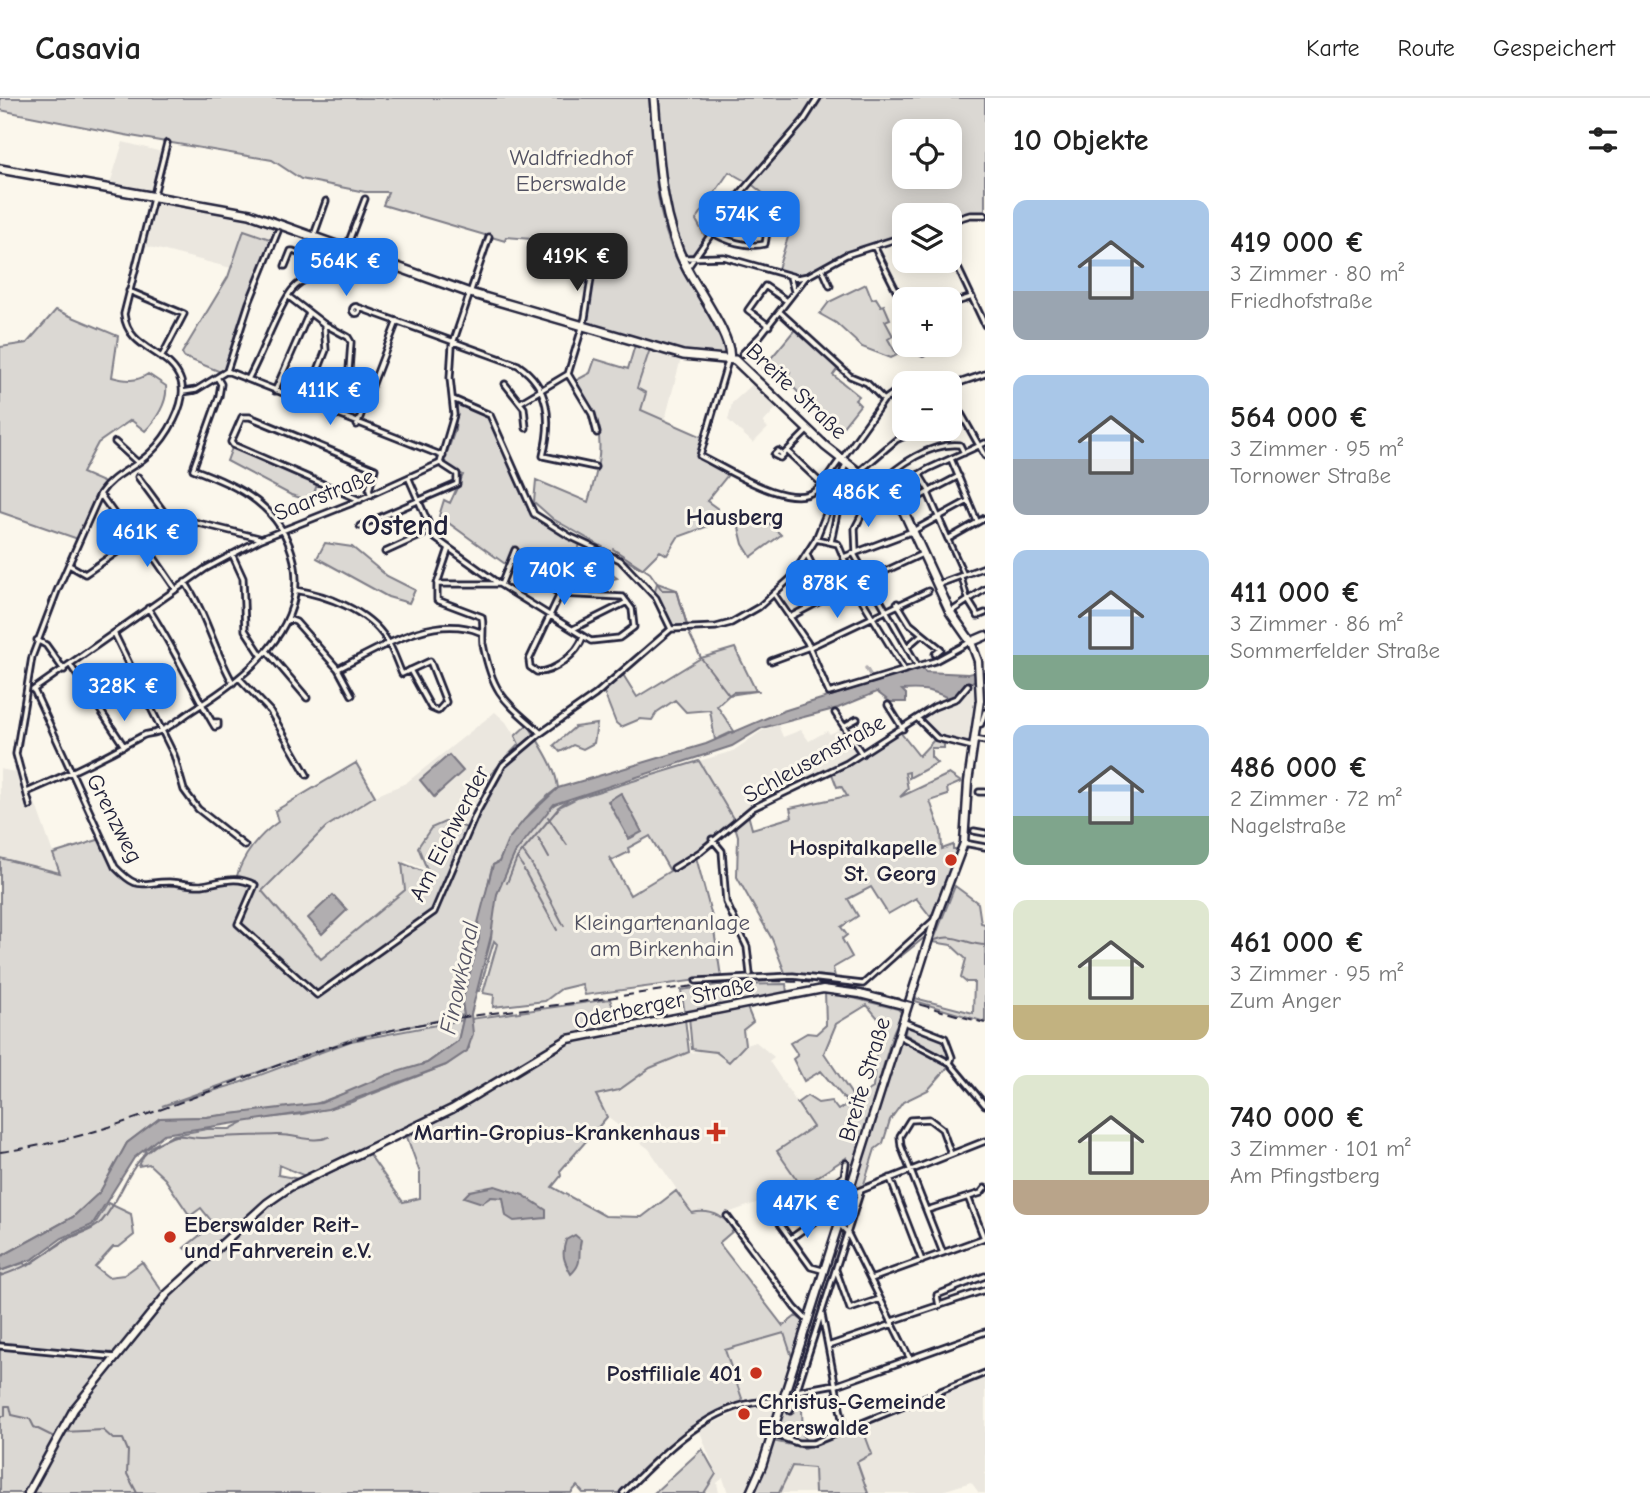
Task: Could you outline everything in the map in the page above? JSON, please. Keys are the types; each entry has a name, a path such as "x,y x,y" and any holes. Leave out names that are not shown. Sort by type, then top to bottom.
{"main road":[{"name":"Breite Straße","path":"654,98 665,199 682,258 729,344 729,359 740,363 808,430 888,493 901,507 950,612 971,642 980,681 964,843 935,920 771,1438 750,1493"},
{"path":"0,169 250,214 346,252 470,293 683,355 729,359"},
{"path":"971,642 985,636"},
{"name":"Oderberger Straße","path":"29,1492 68,1419 167,1294 279,1193 453,1109 568,1039 823,989 860,994 907,1006"}],"street":[{"path":"686,268 734,201 804,120 818,98"},
{"path":"30,806 16,754 37,640 100,494 115,476 149,453 162,438 180,407 183,392 176,372 129,332 124,314 167,143"},
{"path":"248,379 293,289 321,274 337,276 365,199"},
{"path":"313,237 326,201"},
{"path":"712,232 722,238 747,244 765,244 768,226 734,201"},
{"path":"962,217 985,215"},
{"path":"183,392 196,390 218,379 227,371 278,231"},
{"path":"360,526 457,484 457,474 440,463 452,428 450,362 454,340 489,237"},
{"path":"742,354 769,326 806,277 892,240"},
{"path":"874,246 894,287"},
{"path":"285,266 293,251 320,262 321,274"},
{"path":"682,258 724,257 790,277 806,277"},
{"path":"521,402 568,374 584,325 593,265"},
{"path":"822,268 830,286"},
{"path":"961,273 985,325"},
{"path":"790,277 794,291"},
{"path":"769,326 748,310 765,286 787,302"},
{"path":"129,291 184,314 160,358"},
{"path":"289,297 324,324 348,337 352,348 349,370 332,415"},
{"path":"962,300 972,297"},
{"path":"360,308 515,363 529,373 541,390 550,419 543,456 595,467"},
{"path":"780,312 850,376 867,383 884,400"},
{"path":"275,391 309,313"},
{"path":"358,425 397,321"},
{"path":"305,403 326,350 324,324"},
{"path":"729,359 700,456 785,497 806,495 822,484 843,460 884,400 892,394"},
{"path":"227,371 332,415 443,456"},
{"path":"568,374 592,414 597,433"},
{"path":"962,382 985,374"},
{"path":"27,792 72,774 146,733 162,729 202,705 233,683 267,651 288,619 295,590 294,564 282,530 266,506 251,495 193,469 219,396 221,384 218,379"},
{"path":"505,384 521,402 526,428"},
{"path":"453,399 490,415 537,517 574,539 621,560 656,598 671,629"},
{"path":"962,415 985,456"},
{"path":"360,500 233,445 231,442 242,417 250,417 375,469 369,490 371,495"},
{"path":"808,430 785,453 822,484"},
{"path":"860,471 895,441"},
{"path":"116,442 137,462"},
{"path":"888,493 919,474 985,443"},
{"path":"917,665 866,580 855,554 855,528 877,486 908,462 936,448 961,445 964,453"},
{"path":"951,458 977,521"},
{"path":"449,548 435,593 440,603 480,614 484,621 481,632 496,691 541,733 595,695 671,629 723,626 747,615 774,594 807,555 816,540 843,460"},
{"name":"Saarstraße","path":"34,690 71,666 175,588 232,554 282,530 409,479 440,463"},
{"path":"919,474 962,574 968,600 978,616 985,613"},
{"path":"901,507 959,476"},
{"path":"138,477 169,519"},
{"path":"409,479 431,531 449,548 500,584 551,613 583,637 600,640 626,635 634,628 634,616 621,596 560,594 511,561"},
{"path":"831,542 836,519 852,487"},
{"path":"100,494 133,540"},
{"path":"844,557 913,531 968,501"},
{"path":"68,565 85,574 133,540 169,519 180,517 261,539"},
{"path":"948,539 985,518"},
{"path":"385,552 431,531"},
{"path":"140,537 175,588"},
{"path":"816,540 838,544 852,583 870,617 904,669"},
{"path":"500,584 514,550"},
{"path":"232,554 243,578 245,630 251,644 262,656"},
{"path":"866,580 924,554"},
{"path":"790,617 828,597 807,555"},
{"path":"771,661 809,647 962,574 984,567 985,575"},
{"path":"185,582 201,606 211,640 233,683"},
{"path":"437,584 500,584"},
{"path":"950,612 985,589"},
{"path":"295,590 315,592 336,601 376,625 389,642 402,674 410,670 430,661 446,702 438,711 431,708 410,670"},
{"path":"560,594 529,660 534,671 540,673 552,668 575,650 583,637"},
{"path":"774,594 809,647 830,693 942,658 971,642"},
{"path":"573,629 627,602"},
{"path":"897,603 910,624 941,649 935,654"},
{"path":"148,608 170,641 175,659 212,722"},
{"path":"288,619 296,622 338,669 352,695"},
{"path":"338,669 389,642 422,632 462,627 481,632"},
{"path":"114,633 174,755 184,790 191,802 244,846"},
{"path":"907,647 922,634"},
{"path":"37,640 46,645 64,670"},
{"path":"267,651 307,698"},
{"path":"71,666 124,746"},
{"path":"239,678 270,711 307,775"},
{"path":"918,719 957,698 968,685"},
{"path":"28,690 34,690"},
{"name":"Grenzweg","path":"34,690 116,867 129,881 143,887 167,882 201,885 236,879 255,885"},
{"name":"Schleusenstraße","path":"888,705 903,729"},
{"name":"Breite Straße","path":"977,725 981,724 985,712"},
{"path":"835,713 862,754"},
{"path":"844,726 857,719"},
{"name":"Schleusenstraße","path":"674,868 700,852 712,839 753,808 831,772 918,719 937,738 973,747"},
{"name":"Am Eichwerder","path":"255,885 238,924 317,995 434,912 490,785 503,765 541,733"},
{"path":"974,739 985,741"},
{"path":"974,831 985,833"},
{"path":"712,839 722,851 726,902 747,947 750,974"},
{"path":"964,843 985,847"},
{"path":"696,981 793,976 863,984 930,921 935,920"},
{"path":"903,1021 945,1038 952,1057 950,1063"},
{"path":"898,1036 950,1063 985,1105"},
{"path":"943,1253 900,1140 911,1120 919,1118 935,1122 942,1129 951,1154"},
{"path":"850,1190 861,1190 985,1141"},
{"path":"790,1239 845,1200 846,1163"},
{"path":"824,1271 811,1267 780,1224 844,1177"},
{"path":"890,1178 922,1261"},
{"path":"927,1210 981,1193 985,1188"},
{"path":"790,1411 861,1190"},
{"path":"871,1279 985,1239 968,1197"},
{"path":"727,1216 795,1308 808,1321"},
{"path":"839,1224 847,1231 910,1359"},
{"path":"836,1270 850,1309 880,1299"},
{"path":"939,1306 937,1295 985,1276"},
{"path":"828,1346 985,1290"},
{"path":"822,1315 844,1429"},
{"path":"797,1391 836,1384 985,1332"},
{"path":"0,1346 116,1358"},
{"path":"771,1438 809,1444 985,1373"},
{"path":"622,1493 702,1423 732,1410 782,1402"}],"shaded area":[{"path":"123,142 162,152 152,190 141,193 109,187"},
{"path":"156,200 244,216 278,227 273,240 244,230 231,268 142,245 151,205"},
{"path":"650,349 681,358 665,420 641,410 636,388"},
{"path":"754,383 778,406 763,423 768,428 753,443 728,420 732,403"},
{"path":"923,667 925,672 968,674 985,670 985,677 948,698 925,690 902,690 906,694 906,702 890,702 877,692 838,708 762,728 732,746 554,804 515,853 497,894 491,936 471,1014 473,1034 467,1051 446,1065 328,1109 164,1134 134,1158 92,1225 62,1238 33,1259 0,1271 0,1257 73,1217 100,1192 127,1143 160,1118 206,1117 321,1103 387,1075 427,1063 458,1041 464,1015 462,1002 479,939 478,923 493,865 499,862 508,840 524,820 558,788 706,744 783,711"},
{"path":"976,683 969,745 935,736 921,721 922,717 937,708 957,702"},
{"path":"495,712 506,722 519,743 489,776 470,818 472,821 444,877 406,861 402,864 405,890 321,959 262,891 326,827 375,796 406,783"},
{"path":"778,725 783,737 801,730 809,741 827,731 830,734 843,727 861,753 831,772 751,807 734,820 699,761 733,751 763,730"},
{"path":"449,755 463,771 434,797 420,780"},
{"path":"0,769 25,774 60,873 0,858"},
{"path":"621,793 642,832 629,839 608,801"},
{"path":"333,895 347,910 322,934 308,918"},
{"name":"Martin-Gropius-Krankenhaus","path":"756,1042 774,1057 769,1061 813,1127 777,1151 802,1187 719,1216 703,1210 693,1213 649,1149 607,1117 596,1095 619,1090 650,1068 668,1062 674,1056 705,1050 716,1052 729,1062 745,1045"},
{"path":"495,1186 523,1195 546,1210 546,1218 514,1221 506,1216 503,1198 491,1197 482,1203 464,1197 470,1191"},
{"path":"575,1235 581,1240 577,1266 571,1274 565,1261 564,1250 566,1240"},
{"path":"784,1333 792,1357 746,1493 728,1493 723,1478 717,1483 719,1493 704,1493 716,1474 699,1429 746,1409 725,1350"},
{"path":"985,1374 985,1493 979,1493 971,1482 936,1493 868,1493 857,1461 872,1454 862,1428 864,1422"},
{"path":"792,1466 814,1467 815,1493 779,1493"}],"green space":[{"name":"Waldfriedhof Eberswalde","path":"0,98 650,98 656,180 668,240 727,352 716,355 680,351 586,322 599,244 506,237 505,241 383,205 388,192 365,192 301,179 272,160 0,110"},
{"path":"657,98 815,98 804,117 747,182 729,172 696,220 706,238 692,256 682,254 669,216"},
{"path":"819,98 985,98 985,214 962,216 962,203 892,203 892,239 836,258 806,276 777,272 794,218 750,183 806,121"},
{"path":"244,230 273,240 223,373 184,357 182,353 228,277"},
{"path":"866,284 872,299 876,298 881,306 884,305 890,319 885,321 892,334 888,339 893,357 891,358 862,347 836,323 820,314 829,302"},
{"path":"56,310 118,336 112,377 131,380 148,374 166,386 160,410 145,431 131,420 98,443 82,473 105,483 78,539 0,512 0,347 27,343"},
{"path":"797,327 838,368 833,375 859,396 855,400 860,405 838,433 785,379 790,372 782,366 774,377 762,369"},
{"path":"635,345 650,349 637,388 646,393 641,410 705,438 700,456 731,471 707,501 718,509 714,524 678,537 667,555 660,551 642,569 553,519 534,502 536,480 588,502 599,456 599,433 592,410 575,381 590,373 595,359 628,369"},
{"path":"457,402 488,415 491,419 530,501 528,510 580,544 578,550 617,578 599,582 573,579 515,548 508,566 439,516 444,500 450,503 463,475 443,464 455,430"},
{"path":"233,445 318,482 311,501 291,495 227,461"},
{"path":"765,514 765,519 781,535 751,557 743,544 737,520"},
{"path":"325,543 352,547 387,576 415,590 409,603 388,597 317,558"},
{"path":"657,583 677,590 687,626 672,627 655,592"},
{"path":"735,648 756,691 729,695 717,706 734,731 715,740 710,710 686,712 675,700 657,712 652,720 640,719 621,727 616,723 603,690 622,673 637,697 701,658"},
{"path":"528,724 550,763 558,788 531,812 516,831 499,862 493,865 482,931 464,987 464,1015 355,1038 162,1106 236,1084 351,1041 463,1020 458,1041 427,1063 313,1105 206,1117 160,1118 127,1143 100,1192 73,1217 0,1257 0,858 60,873 53,854 101,839 117,869 135,885 143,887 167,882 236,879 242,862 252,847 278,822 275,811 356,763 375,796 326,827 262,891 321,959 405,890 402,863 429,874 418,847 431,828 447,821 470,829 492,786 486,782 489,776 519,744 515,736"},
{"path":"597,724 594,743 583,749 573,745 560,752 554,745 575,727"},
{"path":"900,732 919,756 934,740 944,744 944,748 931,748 931,757 937,763 909,778 909,772 905,773 908,789 900,797 949,774 961,782 947,788 948,795 930,801 941,832 942,849 953,845 953,849 959,849 933,913 930,916 916,898 888,914 871,887 848,899 858,916 841,927 847,935 842,939 852,957 833,968 835,977 786,975 772,939 737,877 738,836 735,826 748,814 752,829 792,817 790,808 847,796 841,786 837,787 832,774"},
{"name":"Kleingartenanlage am Birkenhain","path":"699,761 734,820 688,861 696,857 712,917 721,977 585,995 582,984 561,989 545,1001 493,1007 494,995 483,993 497,944 494,941 479,991 476,991 491,939 492,912 510,862 531,827 544,813 558,803 572,797 557,808 577,798","holes":["650,836 670,871 630,895 609,857 613,860 629,852 628,848"]},
{"path":"955,886 978,903 981,923 985,924 985,1022 915,1001 915,998 973,1013 974,982 966,982 961,978 966,959 951,945 933,942"},
{"path":"786,984 787,993 685,1014 681,990 717,985"},
{"path":"825,991 898,1009 902,1013 893,1033 847,1192 846,1158 802,1187 777,1151 813,1127 797,1103 807,1096 818,1103 831,1101 838,1110 873,1088 878,1029 882,1023 867,1005 836,1024 824,1053 854,1098 847,1102 821,1071 804,1081 793,1059 798,1055 790,1043 807,1033 816,1034 826,1025"},
{"path":"610,999 619,1026 577,1035 452,1108 305,1176 279,1165 278,1175 299,1179 270,1197 199,1259 184,1248 214,1224 201,1208 190,1216 165,1179 149,1164 139,1166 146,1149 174,1135 207,1129 230,1129 247,1120 303,1114 349,1103 446,1065 469,1048 470,1019"},
{"path":"746,1005 753,1022 743,1030 745,1045 729,1062 716,1052 692,1049 689,1017"},
{"path":"685,1019 689,1052 650,1068 619,1090 596,1095 607,1117 560,1171 561,1176 552,1187 605,1216 642,1217 676,1191 692,1213 716,1215 734,1230 719,1243 783,1326 796,1316 803,1321 792,1357 784,1333 725,1350 745,1407 710,1421 694,1431 664,1454 623,1493 583,1493 577,1486 571,1493 0,1493 0,1271 23,1263 28,1266 67,1238 93,1227 108,1203 131,1214 134,1235 119,1247 113,1247 95,1267 108,1277 124,1275 142,1262 164,1294 117,1353 12,1348 113,1358 68,1413 72,1417 182,1283 284,1194 369,1154 403,1202 420,1198 420,1173 407,1137 458,1110 569,1041"},
{"path":"906,1024 943,1038 949,1060 905,1034"},
{"path":"902,1041 949,1066 928,1090 903,1102 890,1120 883,1143 875,1149 801,1384 803,1436 807,1442 779,1435 776,1429 898,1044"},
{"path":"862,1427 872,1454 857,1462 868,1493 815,1493 814,1468 792,1466 779,1493 754,1493 773,1441 804,1448"},
{"path":"702,1449 716,1474 704,1493 654,1493"}],"waterway":[{"path":"613,549 650,573 662,590 677,590 687,625"},
{"path":"688,631 701,658 729,695 733,692 759,691"},
{"path":"866,668 872,678"},
{"path":"507,883 517,858 558,809"},
{"path":"548,817 567,845"},
{"path":"538,838 549,858"},
{"path":"523,852 532,865"},
{"path":"518,859 523,867"},
{"path":"533,867 564,926"},
{"path":"524,870 557,930"},
{"path":"900,957 925,937"},
{"path":"935,940 948,937 985,945"},
{"path":"0,1276 27,1265 65,1241 98,1225 137,1163 157,1144 172,1137 284,1135 316,1140 329,1137"},
{"path":"0,1416 5,1416 5,1406 10,1406 12,1415 30,1419 34,1427 54,1437"},
{"path":"64,1432 103,1430 113,1439 123,1439 128,1451 127,1474 137,1493"}],"railway":[{"path":"0,1152 87,1134 301,1057 399,1028 663,990 724,983 815,983 880,994 985,1023"}],"place":[{"name":"Hospitalkapelle St. Georg","path":"951,860"},
{"name":"Martin-Gropius-Krankenhaus","path":"716,1132"},
{"name":"Eberswalder Reit- und Fahrverein e.V.","path":"170,1237"},
{"name":"Postfiliale 401","path":"756,1373"},
{"name":"Christus-Gemeinde Eberswalde","path":"744,1414"}],"district":[{"name":"Hausberg","path":"735,517"},
{"name":"Ostend","path":"405,525"}],"water label":[{"name":"Finowkanal","path":"459,978"}]}
